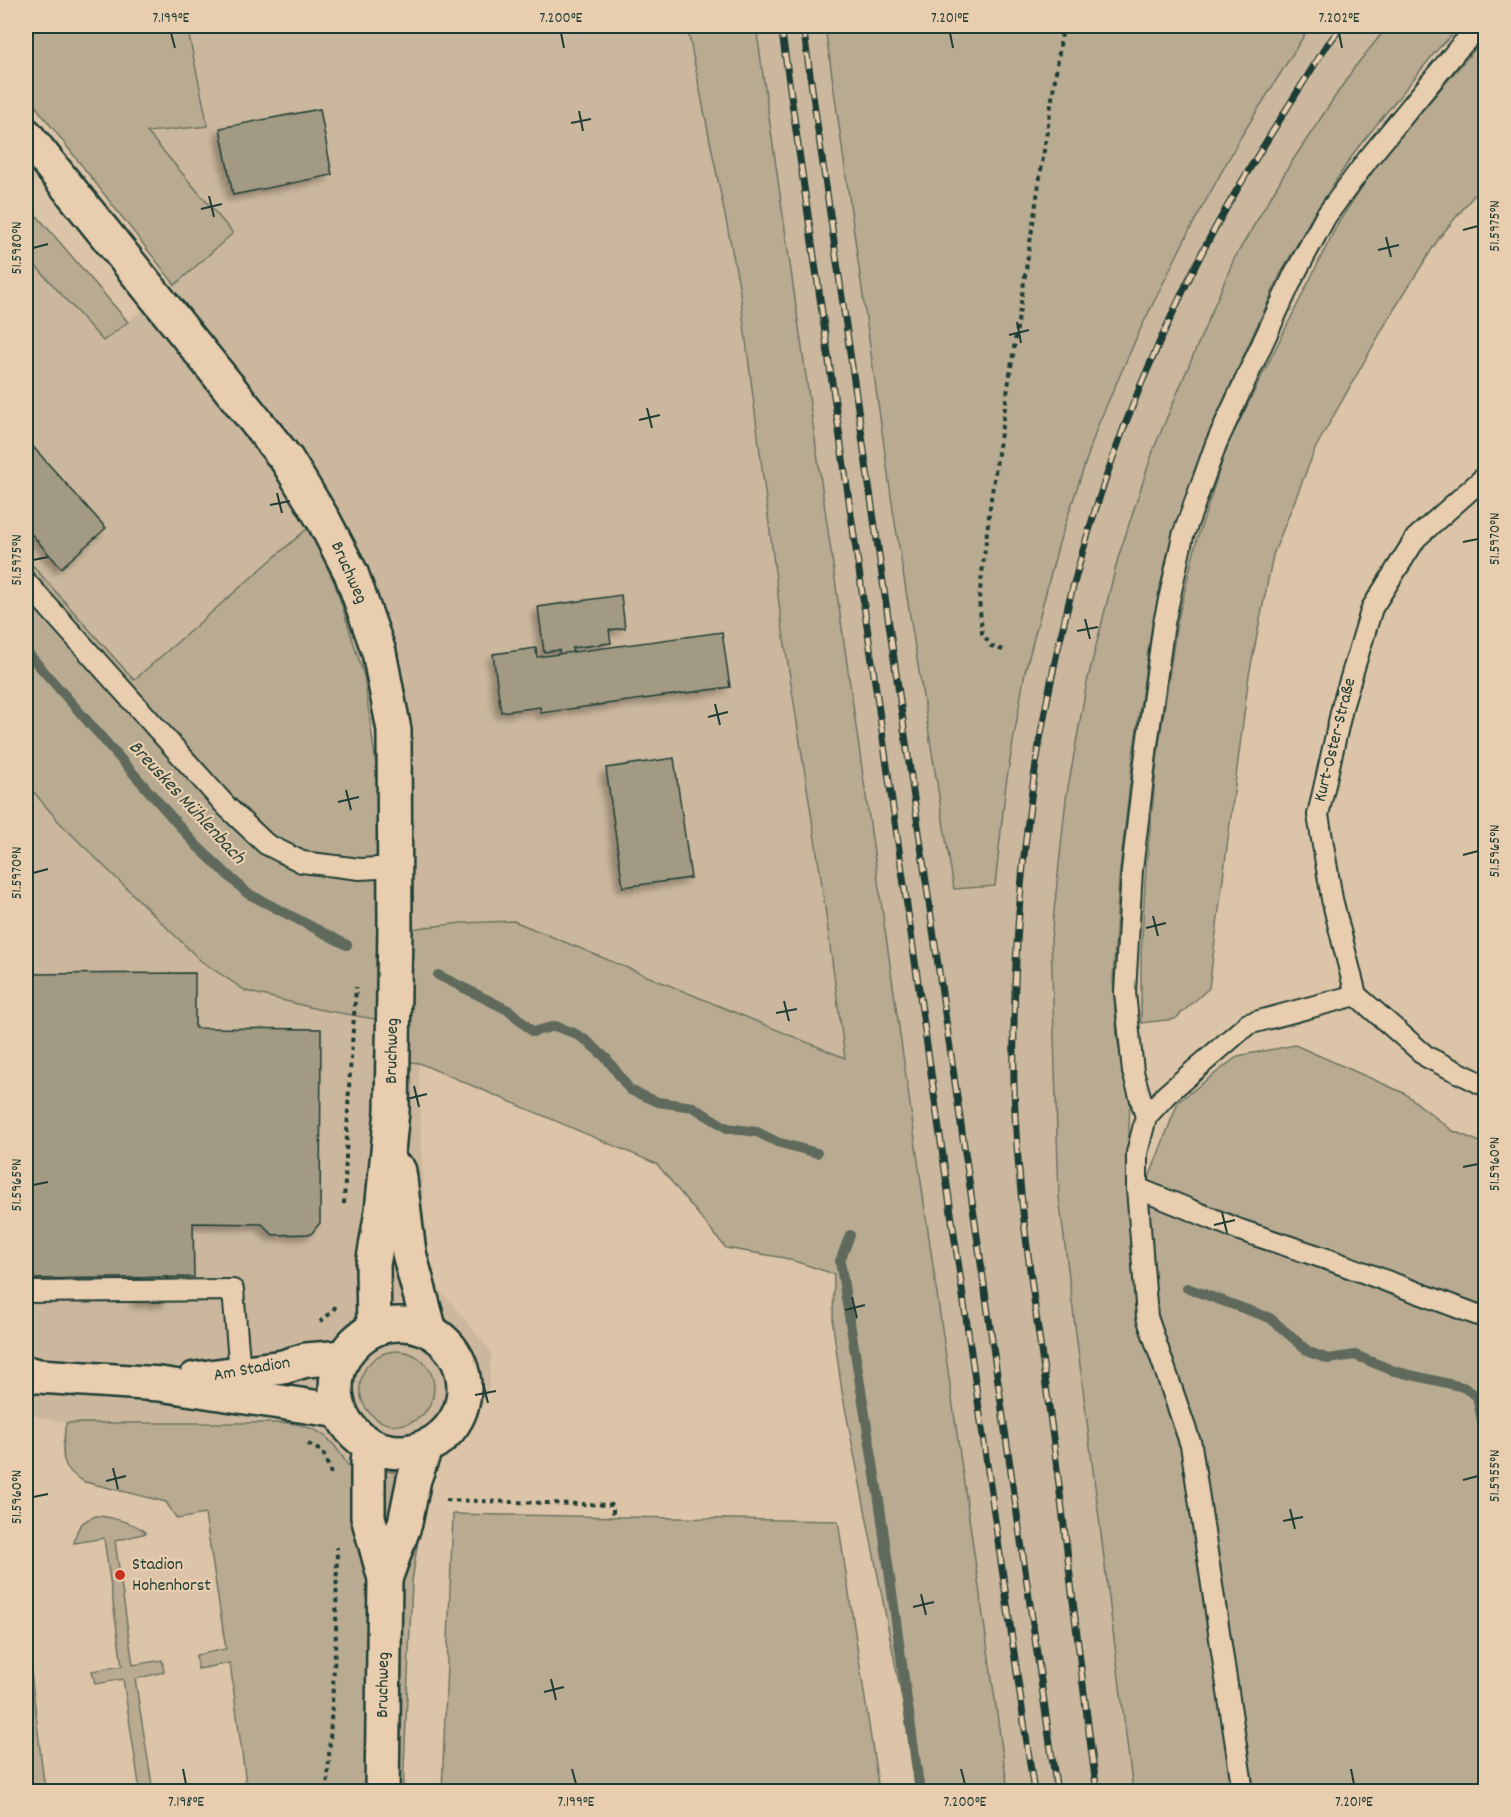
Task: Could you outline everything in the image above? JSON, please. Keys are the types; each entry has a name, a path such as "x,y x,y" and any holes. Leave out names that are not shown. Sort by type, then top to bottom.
{"street":[{"name":"Bruchweg","path":"26,135 287,460 346,563 379,652 394,730 395,867 392,1111 373,1265 374,1329"},
{"name":"Bruchweg","path":"392,1111 409,1253 430,1331"},
{"path":"393,1324 412,1325 430,1331 446,1343 458,1359 464,1379 463,1400 456,1419 444,1435 426,1446 408,1452 388,1451 370,1444 352,1431 340,1411 336,1393 337,1375 344,1357 357,1341 374,1329 393,1324"},
{"name":"Am Stadion","path":"244,1385 283,1367 306,1360 344,1357"},
{"name":"Am Stadion","path":"26,1373 39,1376 160,1384 244,1385 340,1411"},
{"name":"Bruchweg","path":"370,1444 369,1518 386,1579 382,1791"},
{"name":"Bruchweg","path":"386,1579 405,1523 414,1479 426,1446"}],"lane":[{"path":"1146,1117 1133,1072 1125,992 1132,870 1164,623 1183,536 1216,444 1293,277 1326,216 1368,159 1458,49 1480,26"},
{"name":"Kurt-Oster-Straße","path":"1356,994 1332,899 1318,814 1343,704 1372,608 1416,538 1485,476"},
{"path":"26,582 227,807 266,844 302,862 360,869 395,867"},
{"path":"1243,1791 1191,1444 1147,1317 1137,1188 1137,1153 1146,1117 1167,1094 1248,1024 1356,994 1427,1057 1485,1086"},
{"path":"1137,1188 1240,1230 1330,1260 1485,1318"},
{"path":"26,1292 232,1290 244,1385"}],"path":[{"path":"1003,650 991,646 982,633 979,598 991,500 1063,26"},
{"path":"344,1208 356,984"},
{"path":"317,1325 333,1311 338,1300"},
{"path":"304,1442 323,1452 334,1482"},
{"path":"441,1500 613,1505 612,1517"},
{"path":"327,1791 336,1633 337,1539"}],"shaded area":[{"path":"26,26 240,26 189,36 208,126 147,132 233,233 175,285 26,94"},
{"path":"240,26 687,26 739,285 781,619 821,878 845,1059 514,921 461,923 385,932 384,850 364,676 335,584 309,527 133,680 26,558 26,255 103,341 175,285 233,233 146,132 208,126 189,35"},
{"path":"687,26 756,26 1008,1791 920,1791 842,1392 833,1326 834,1274 785,1258 726,1248 657,1164 419,1063 374,1058 381,1020 317,1009 246,991 201,961 60,823 26,783 26,558 134,680 309,527 335,584 364,676 384,850 385,932 461,923 514,921 845,1058 821,878 781,619 739,285"},
{"path":"756,26 825,26 893,510 954,888 995,886 1006,784 1025,672 1059,543 1098,425 1139,332 1187,235 1242,135 1310,26 1388,26 1354,68 1289,166 1234,259 1154,448 1118,558 1087,682 1066,799 1051,940 1059,1197 1133,1791 1008,1791"},
{"path":"825,26 1310,26 1242,135 1187,235 1139,332 1098,425 1059,543 1025,672 1006,784 995,886 954,889 893,510"},
{"path":"1388,26 1461,26 1437,50 1356,150 1312,217 1280,275 1206,439 1172,533 1152,625 1134,748 1119,879 1113,980 1117,1037 1130,1100 1127,1179 1149,1178 1178,1102 1238,1056 1295,1045 1404,1093 1453,1131 1485,1144 1485,1791 1133,1791 1059,1197 1051,940 1066,799 1087,682 1118,558 1154,448 1234,259 1289,166 1354,68"},
{"path":"1485,37 1485,182 1439,238 1390,316 1316,447 1273,555 1249,675 1209,988 1175,1019 1141,1023 1141,955 1146,867 1159,744 1177,623 1197,539 1228,444 1338,223 1380,160"},
{"path":"26,203 128,322 103,341 26,255"},
{"path":"26,783 60,823 201,961 246,991 317,1009 381,1020 374,1058 419,1063 424,1222 433,1286 449,1300 491,1352 489,1386 475,1427 443,1454 432,1477 348,1466 340,1451 307,1425 289,1423 66,1423 26,1414"},
{"path":"390,1351 404,1351 418,1357 428,1367 434,1381 432,1402 418,1419 404,1425 390,1425 376,1419 366,1409 360,1395 360,1381 366,1367 376,1357"},
{"path":"66,1423 289,1423 309,1428 324,1436 337,1448 348,1466 432,1477 421,1518 412,1582 403,1791 247,1791 230,1663 198,1669 196,1655 226,1649 205,1514 177,1519 166,1502 85,1482 65,1464 63,1450"},
{"path":"453,1514 838,1521 879,1791 442,1791"},
{"path":"96,1516 130,1524 146,1533 115,1541 133,1665 162,1660 164,1672 135,1679 153,1791 140,1791 123,1679 95,1684 92,1671 122,1666 104,1538 74,1543 80,1526 86,1520"},
{"path":"26,1630 45,1791 26,1791"}],"building":[{"path":"320,109 332,175 233,195 220,128"},
{"path":"26,439 106,528 61,568 26,528"},
{"path":"621,595 625,628 609,630 611,643 572,648 573,653 560,655 559,650 544,652 538,607"},
{"path":"722,632 730,687 541,713 540,707 501,712 493,654 536,648 537,657"},
{"path":"674,758 691,878 623,887 606,768"},
{"path":"195,973 195,1028 321,1029 320,1223 311,1234 273,1235 262,1224 193,1223 194,1277 26,1279 26,1015 28,1015 26,974"},
{"path":"168,1277 168,1301 137,1302 137,1278"}],"waterway":[{"name":"Breuskes Mühlenbach","path":"26,651 197,846 247,893 347,945"},
{"name":"Breuskes Mühlenbach","path":"438,975 510,1011 533,1032 555,1026 574,1033 607,1059 630,1090 658,1102 693,1107 727,1128 757,1132 777,1142 817,1153"},
{"path":"850,1235 840,1261 879,1500 920,1792"},
{"name":"Breuskes Mühlenbach","path":"1187,1288 1270,1318 1309,1352 1328,1359 1355,1355 1394,1371 1463,1387 1477,1396 1483,1425 1486,1427"}],"railway":[{"path":"781,26 1034,1792"},
{"path":"803,26 1057,1792"},
{"path":"1097,1792 1058,1475 1028,1258 1016,1129 1015,991 1020,895 1031,800 1046,705 1067,612 1092,519 1123,429 1160,341 1207,243 1264,144 1325,48 1342,26"}],"place":[{"name":"Stadion Hohenhorst","path":"120,1575"}]}
